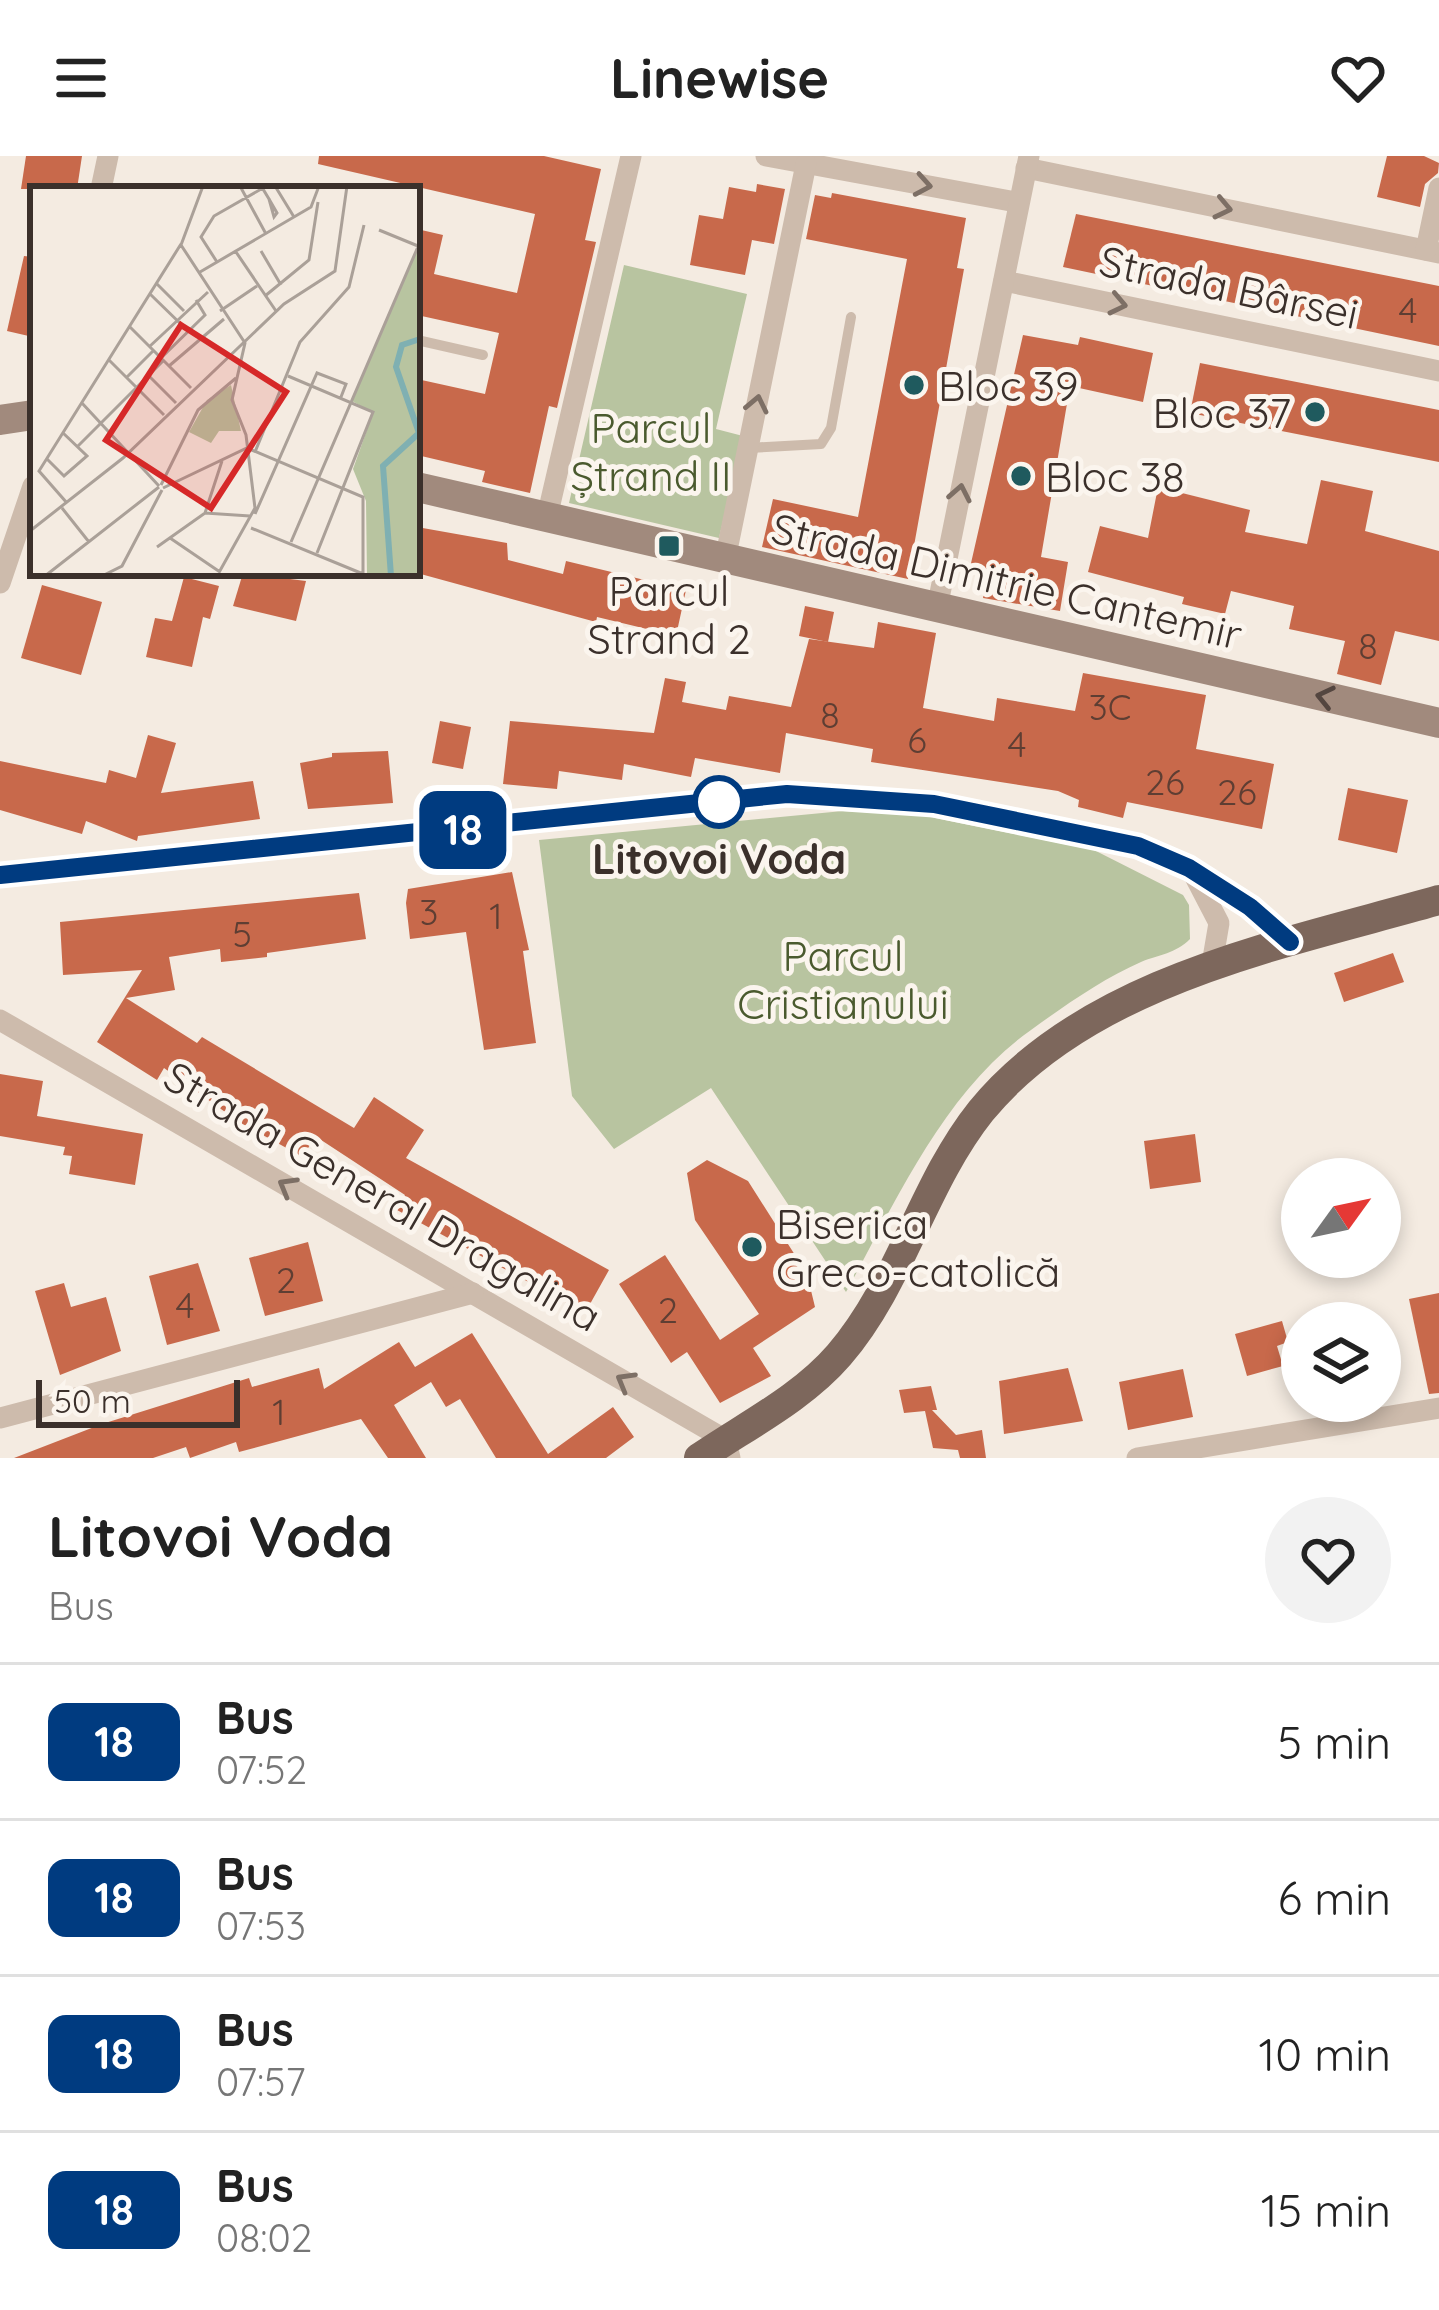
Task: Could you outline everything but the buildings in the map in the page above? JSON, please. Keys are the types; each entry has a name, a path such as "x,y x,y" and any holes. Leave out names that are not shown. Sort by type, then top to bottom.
{"main road":[{"path":"699,1458 728,1449 839,1355 884,1286 946,1161 983,1109 1023,1069 1119,1006 1290,942 1439,900"}],"street":[{"path":"102,186 107,156"},
{"path":"547,518 631,156"},
{"path":"766,156 1016,202"},
{"path":"937,608 1016,202 1028,162 1432,252 1439,188"},
{"path":"725,560 806,164"},
{"name":"Strada Bârsei","path":"1004,281 1439,371"},
{"path":"0,420 30,415"},
{"name":"Strada Dimitrie Cantemir","path":"420,488 1439,723"},
{"path":"0,583 30,495"},
{"path":"0,875 787,794 934,804 1138,846 1189,868 1250,907 1290,942"},
{"path":"1189,868 1219,923 1211,970"},
{"name":"Strada General Dragalina","path":"0,1020 473,1293 728,1449"},
{"path":"0,1418 473,1293"},
{"path":"1137,1458 1439,1408"}],"lane":[{"path":"748,448 821,444 831,428 851,317"},
{"path":"420,341 483,355"}],"green space":[{"name":"Parcul Ștrand II","path":"624,265 747,294 716,429 743,436 719,538 569,503"},
{"name":"Parcul Cristianului","path":"843,811 920,815 1094,850 1183,895 1189,905 1190,939 1099,984 1000,1055 947,1116 846,1292 711,1088 614,1149 572,1096 539,840"}],"bus line":[{"name":"18","path":"0,875 599,817 787,794 934,804 1138,846 1189,868 1250,907 1290,942"}],"place":[{"name":"Bloc 39","path":"914,385"},
{"name":"Bloc 37","path":"1315,412"},
{"name":"Bloc 38","path":"1021,476"},
{"name":"Parcul Strand 2","path":"669,546"},
{"name":"Litovoi Voda","path":"719,802"},
{"name":"Biserica Greco-catolică","path":"752,1247"}]}
